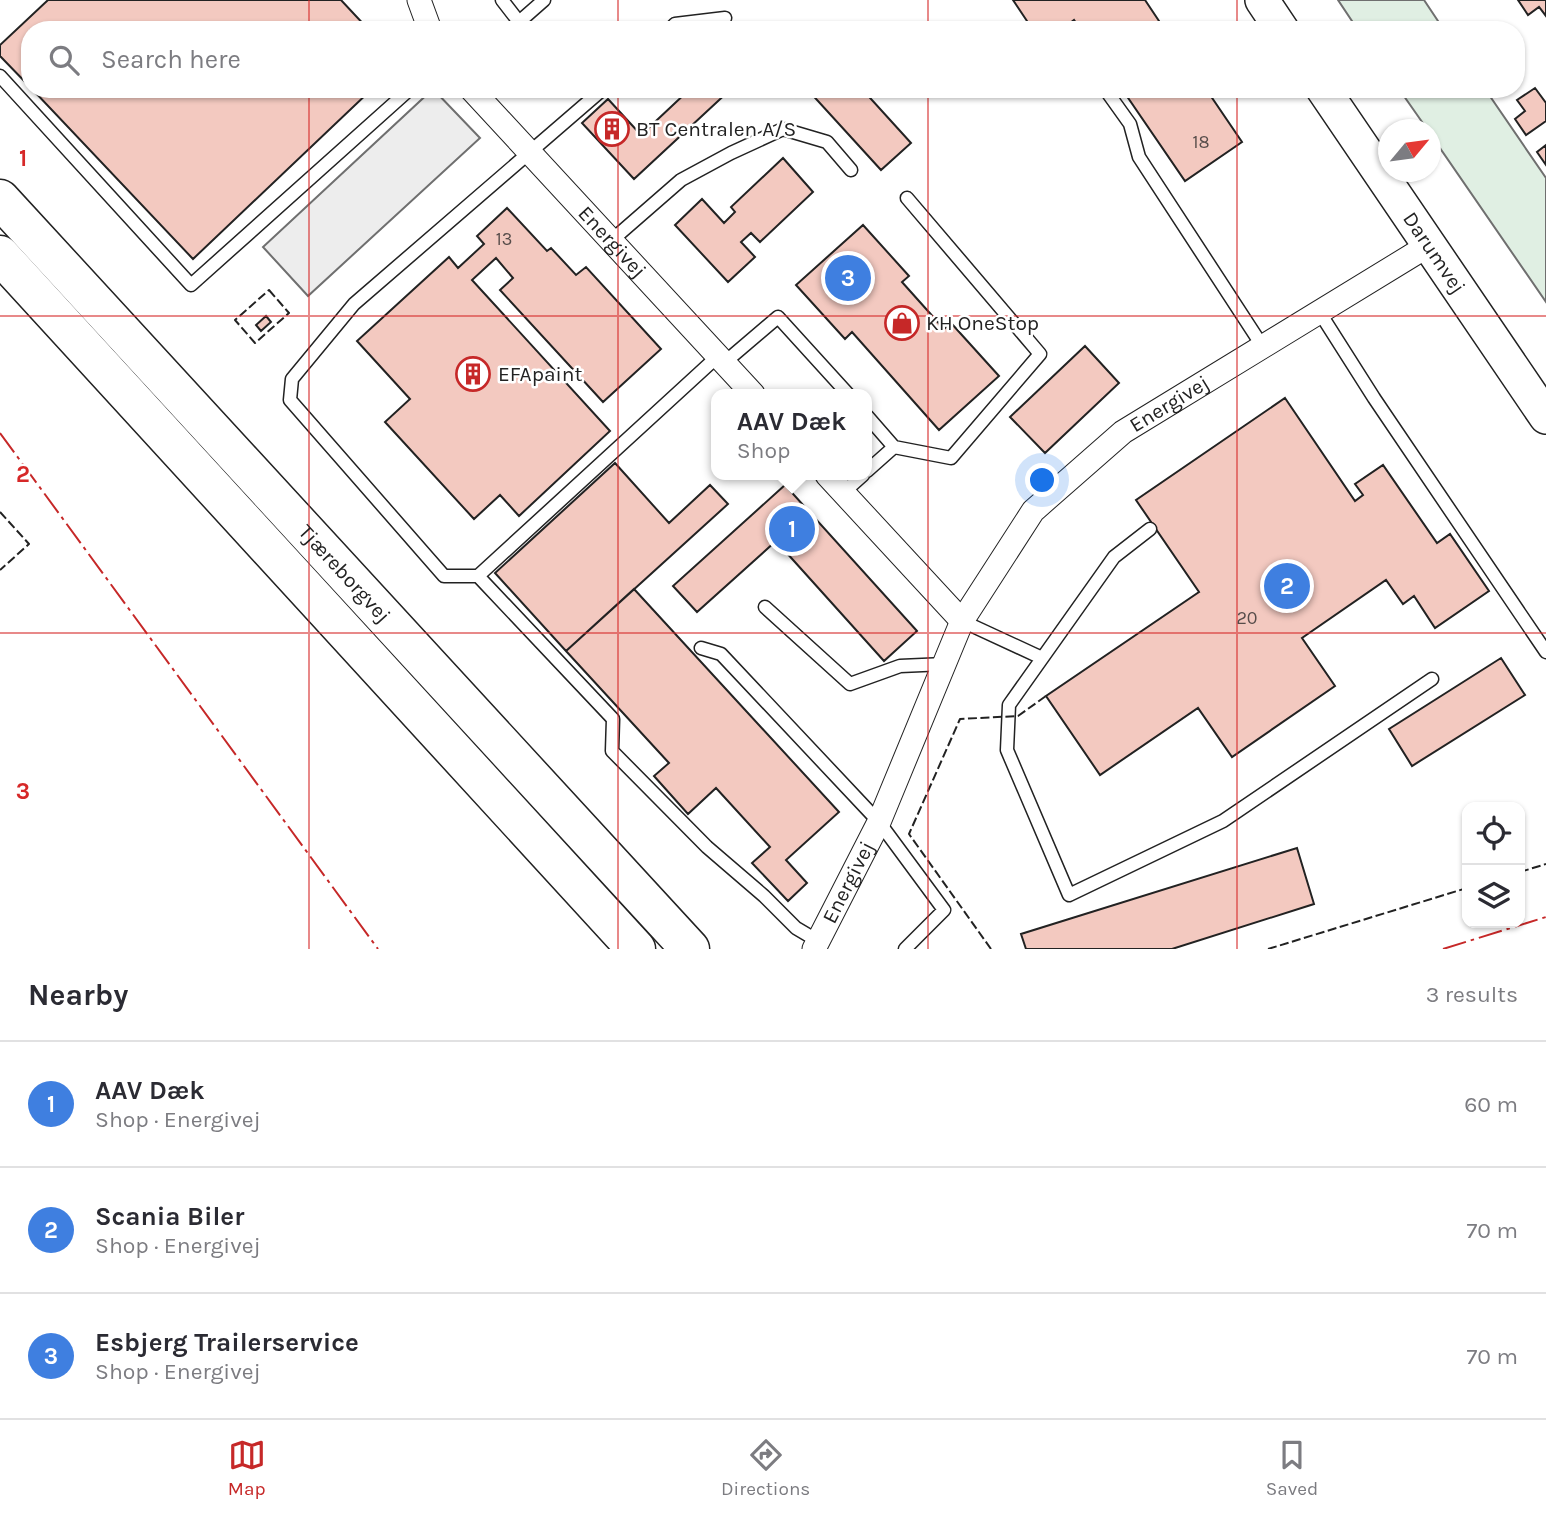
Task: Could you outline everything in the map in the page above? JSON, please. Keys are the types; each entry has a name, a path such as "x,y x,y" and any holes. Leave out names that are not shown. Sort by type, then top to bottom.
{"highway":[{"name":"Tjæreborgvej","path":"0,199 690,949"},
{"name":"Tjæreborgvej","path":"0,255 636,949"}],"street":[{"path":"419,0 427,21"},
{"path":"1262,0 1276,21"},
{"name":"Energivej","path":"479,98 748,389"},
{"name":"Darumvej","path":"1328,98 1546,417"},
{"name":"Energivej","path":"816,945 879,822 962,621 1033,511 1123,432 1429,245"},
{"path":"832,480 962,621"}],"lane":[{"path":"502,0 518,21"},
{"path":"521,21 544,0"},
{"path":"700,21 724,18"},
{"path":"0,76 191,285 400,98"},
{"path":"593,98 354,304 292,379 290,400 444,576 478,576 721,360 778,317 843,389"},
{"path":"1111,98 1130,124 1139,157 1263,346"},
{"path":"611,241 681,180 783,129 827,142 851,170"},
{"path":"872,422 894,447 951,458 1040,354 906,198"},
{"path":"1320,313 1382,410 1546,652"},
{"path":"872,467 894,447"},
{"path":"844,492 857,480"},
{"path":"1150,529 1114,557 1009,705 1007,750 1069,895 1223,821 1432,679"},
{"path":"478,576 613,719 612,751 707,847 816,945"},
{"path":"765,607 850,684 900,666 944,664"},
{"path":"962,621 1042,658"},
{"path":"701,648 722,654 879,822 944,910 905,949"}],"green space":[{"path":"1338,0 1424,0 1438,21 1352,21"},
{"path":"1405,98 1491,98 1546,178 1546,302 1441,150 1441,119 1420,119"}],"shaded area":[{"path":"423,98 442,98 480,138 308,296 263,247"}],"building":[{"path":"48,0 341,0 361,21 26,21"},
{"path":"1013,0 1145,0 1159,21 1074,20 1027,21"},
{"path":"1518,0 1546,0 1546,16 1539,7 1528,15"},
{"path":"21,25 21,78 0,56 0,45"},
{"path":"1535,88 1546,103 1546,121 1526,135 1515,119 1525,111 1517,100 1525,98 1525,95"},
{"path":"41,98 363,98 193,259"},
{"name":"BT Centralen A/S","path":"680,98 721,98 634,179 582,123 608,99 641,135"},
{"path":"815,98 870,98 911,143 881,170"},
{"path":"1128,98 1212,98 1242,142 1185,181"},
{"path":"1546,145 1546,165 1537,152"},
{"path":"783,158 813,192 760,242 751,233 741,242 755,257 728,282 675,225 702,199 724,223 735,212 731,207"},
{"name":"EFApaint","path":"507,208 547,251 551,248 576,275 586,267 661,349 603,402 500,290 513,278 496,258 472,280 610,431 519,516 500,495 474,519 385,422 410,399 357,341 449,257 458,268 484,244 477,236"},
{"path":"863,225 909,276 902,282 944,329 951,323 999,376 939,430 852,332 845,339 796,285"},
{"path":"266,316 271,322 261,331 256,325"},
{"path":"1085,346 1119,383 1045,453 1010,417"},
{"path":"1285,398 1355,501 1363,495 1355,484 1383,465 1437,543 1450,534 1489,591 1435,628 1414,596 1403,604 1386,580 1302,638 1335,686 1232,757 1198,708 1100,775 1046,696 1199,592 1136,500"},
{"path":"615,463 669,523 710,485 728,504 566,651 495,573"},
{"path":"785,485 917,631 884,661 776,541 697,612 673,586"},
{"path":"634,589 839,812 786,860 807,883 788,901 752,863 770,847 716,788 688,814 654,776 669,763 566,651"},
{"path":"1501,658 1525,695 1412,766 1389,729"},
{"path":"1297,848 1314,904 1172,949 1026,949 1021,934"}],"fence":[{"path":"269,290 289,313 255,343 235,320 269,290"},
{"path":"0,512 29,544 0,570"},
{"path":"991,949 909,834 960,719 1018,716 1046,696"},
{"path":"1525,870 1546,864"},
{"path":"1268,949 1462,890"}],"power":[{"path":"0,433 378,949"},
{"path":"1443,949 1546,917"}],"place":[{"name":"BT Centralen A/S","path":"612,129"},
{"name":"Esbjerg Trailerservice","path":"848,278"},
{"name":"KH OneStop","path":"902,323"},
{"name":"EFApaint","path":"473,374"},
{"name":"AAV Dæk","path":"792,529"},
{"name":"Scania Biler","path":"1287,586"}]}
